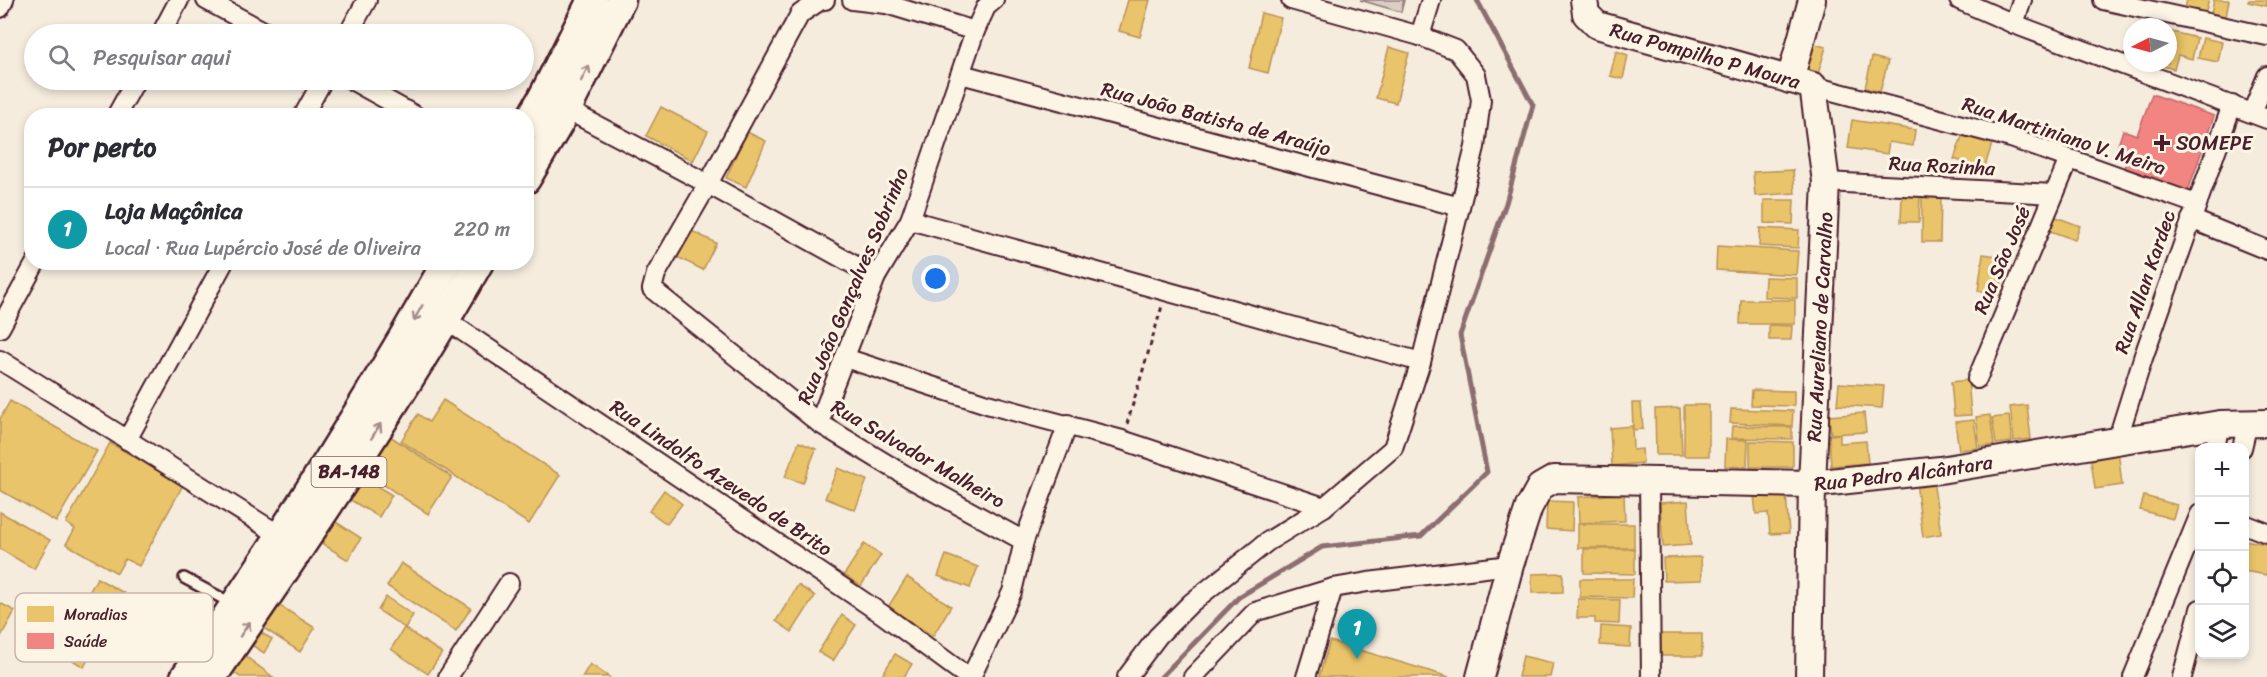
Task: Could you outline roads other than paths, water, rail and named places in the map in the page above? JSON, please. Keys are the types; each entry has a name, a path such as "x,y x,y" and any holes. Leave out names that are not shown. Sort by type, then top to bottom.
{"main road":[{"path":"534,158 592,0"},
{"path":"534,120 555,103 621,0"},
{"name":"BA-148","path":"213,638 281,536 397,349 442,270"},
{"name":"BA-148","path":"212,677 314,527 446,320 474,270"},
{"name":"BA-148","path":"186,677 196,662"}],"street":[{"path":"0,8 4,0"},
{"path":"166,24 179,0"},
{"path":"206,0 250,24"},
{"path":"354,24 367,0"},
{"path":"708,184 800,14 820,0 825,0"},
{"path":"852,0 886,4 975,31"},
{"name":"Rua João Gonçalves Sobrinho","path":"819,423 876,277 909,220 975,31 986,8 994,0"},
{"path":"1127,677 1158,636 1191,603 1267,542 1324,507 1393,448 1421,362 1476,147 1481,100 1476,75 1456,50 1420,36 1291,0"},
{"path":"1420,36 1431,0"},
{"name":"Rua Pompilho P Moura","path":"1584,0 1586,14 1597,25 1802,83"},
{"path":"1802,83 1812,0"},
{"path":"1959,0 2014,24 2259,116 2267,76"},
{"path":"2014,24 2022,0"},
{"path":"2103,0 2267,36"},
{"name":"Rua João Batista de Araújo","path":"961,74 1460,207"},
{"name":"Rua Martiniano V. Meira","path":"1802,83 2011,138 2194,211 2267,250"},
{"name":"Rua Aureliano de Carvalho","path":"1802,83 1826,182 1812,484 1809,677"},
{"path":"120,108 130,90"},
{"path":"307,108 317,90"},
{"path":"369,90 402,108"},
{"path":"555,103 876,277"},
{"name":"Rua Allan Kardec","path":"2117,441 2143,358 2232,105"},
{"name":"Rua São José","path":"1977,379 2068,159"},
{"name":"Rua Rozinha","path":"1826,182 2054,194"},
{"name":"Rua Salvador Malheiro","path":"708,184 656,274 652,289 819,423 913,480 1024,541"},
{"path":"909,220 1421,362"},
{"path":"0,328 32,270"},
{"path":"127,440 220,270"},
{"name":"Rua Lindolfo Azevedo de Brito","path":"446,320 882,614 969,677"},
{"path":"845,358 987,404 1122,440 1324,507"},
{"path":"0,360 281,536"},
{"path":"2244,443 2257,423"},
{"name":"Rua Pedro Alcântara","path":"1510,565 1528,507 1540,487 1554,479 1812,484 1940,470 2117,441 2218,436 2257,423"},
{"path":"969,677 1012,592 1024,541 1068,424"},
{"path":"1649,480 1651,677"},
{"path":"2133,677 2195,524"},
{"path":"2249,527 2267,533"},
{"path":"1193,677 1255,612 1333,588 1510,565 1480,677"},
{"path":"448,677 509,583"},
{"path":"1306,677 1333,588"},
{"path":"2181,677 2195,624"}],"lane":[{"path":"184,578 213,593"},
{"path":"213,593 236,605"}],"waterway":[{"path":"1161,677 1239,597 1322,547 1421,536 1487,472 1460,335 1506,203 1533,105 1477,0"}],"place":[{"name":"SOMEPE","path":"2162,143"},
{"name":"Loja Maçônica","path":"1357,659"}]}
